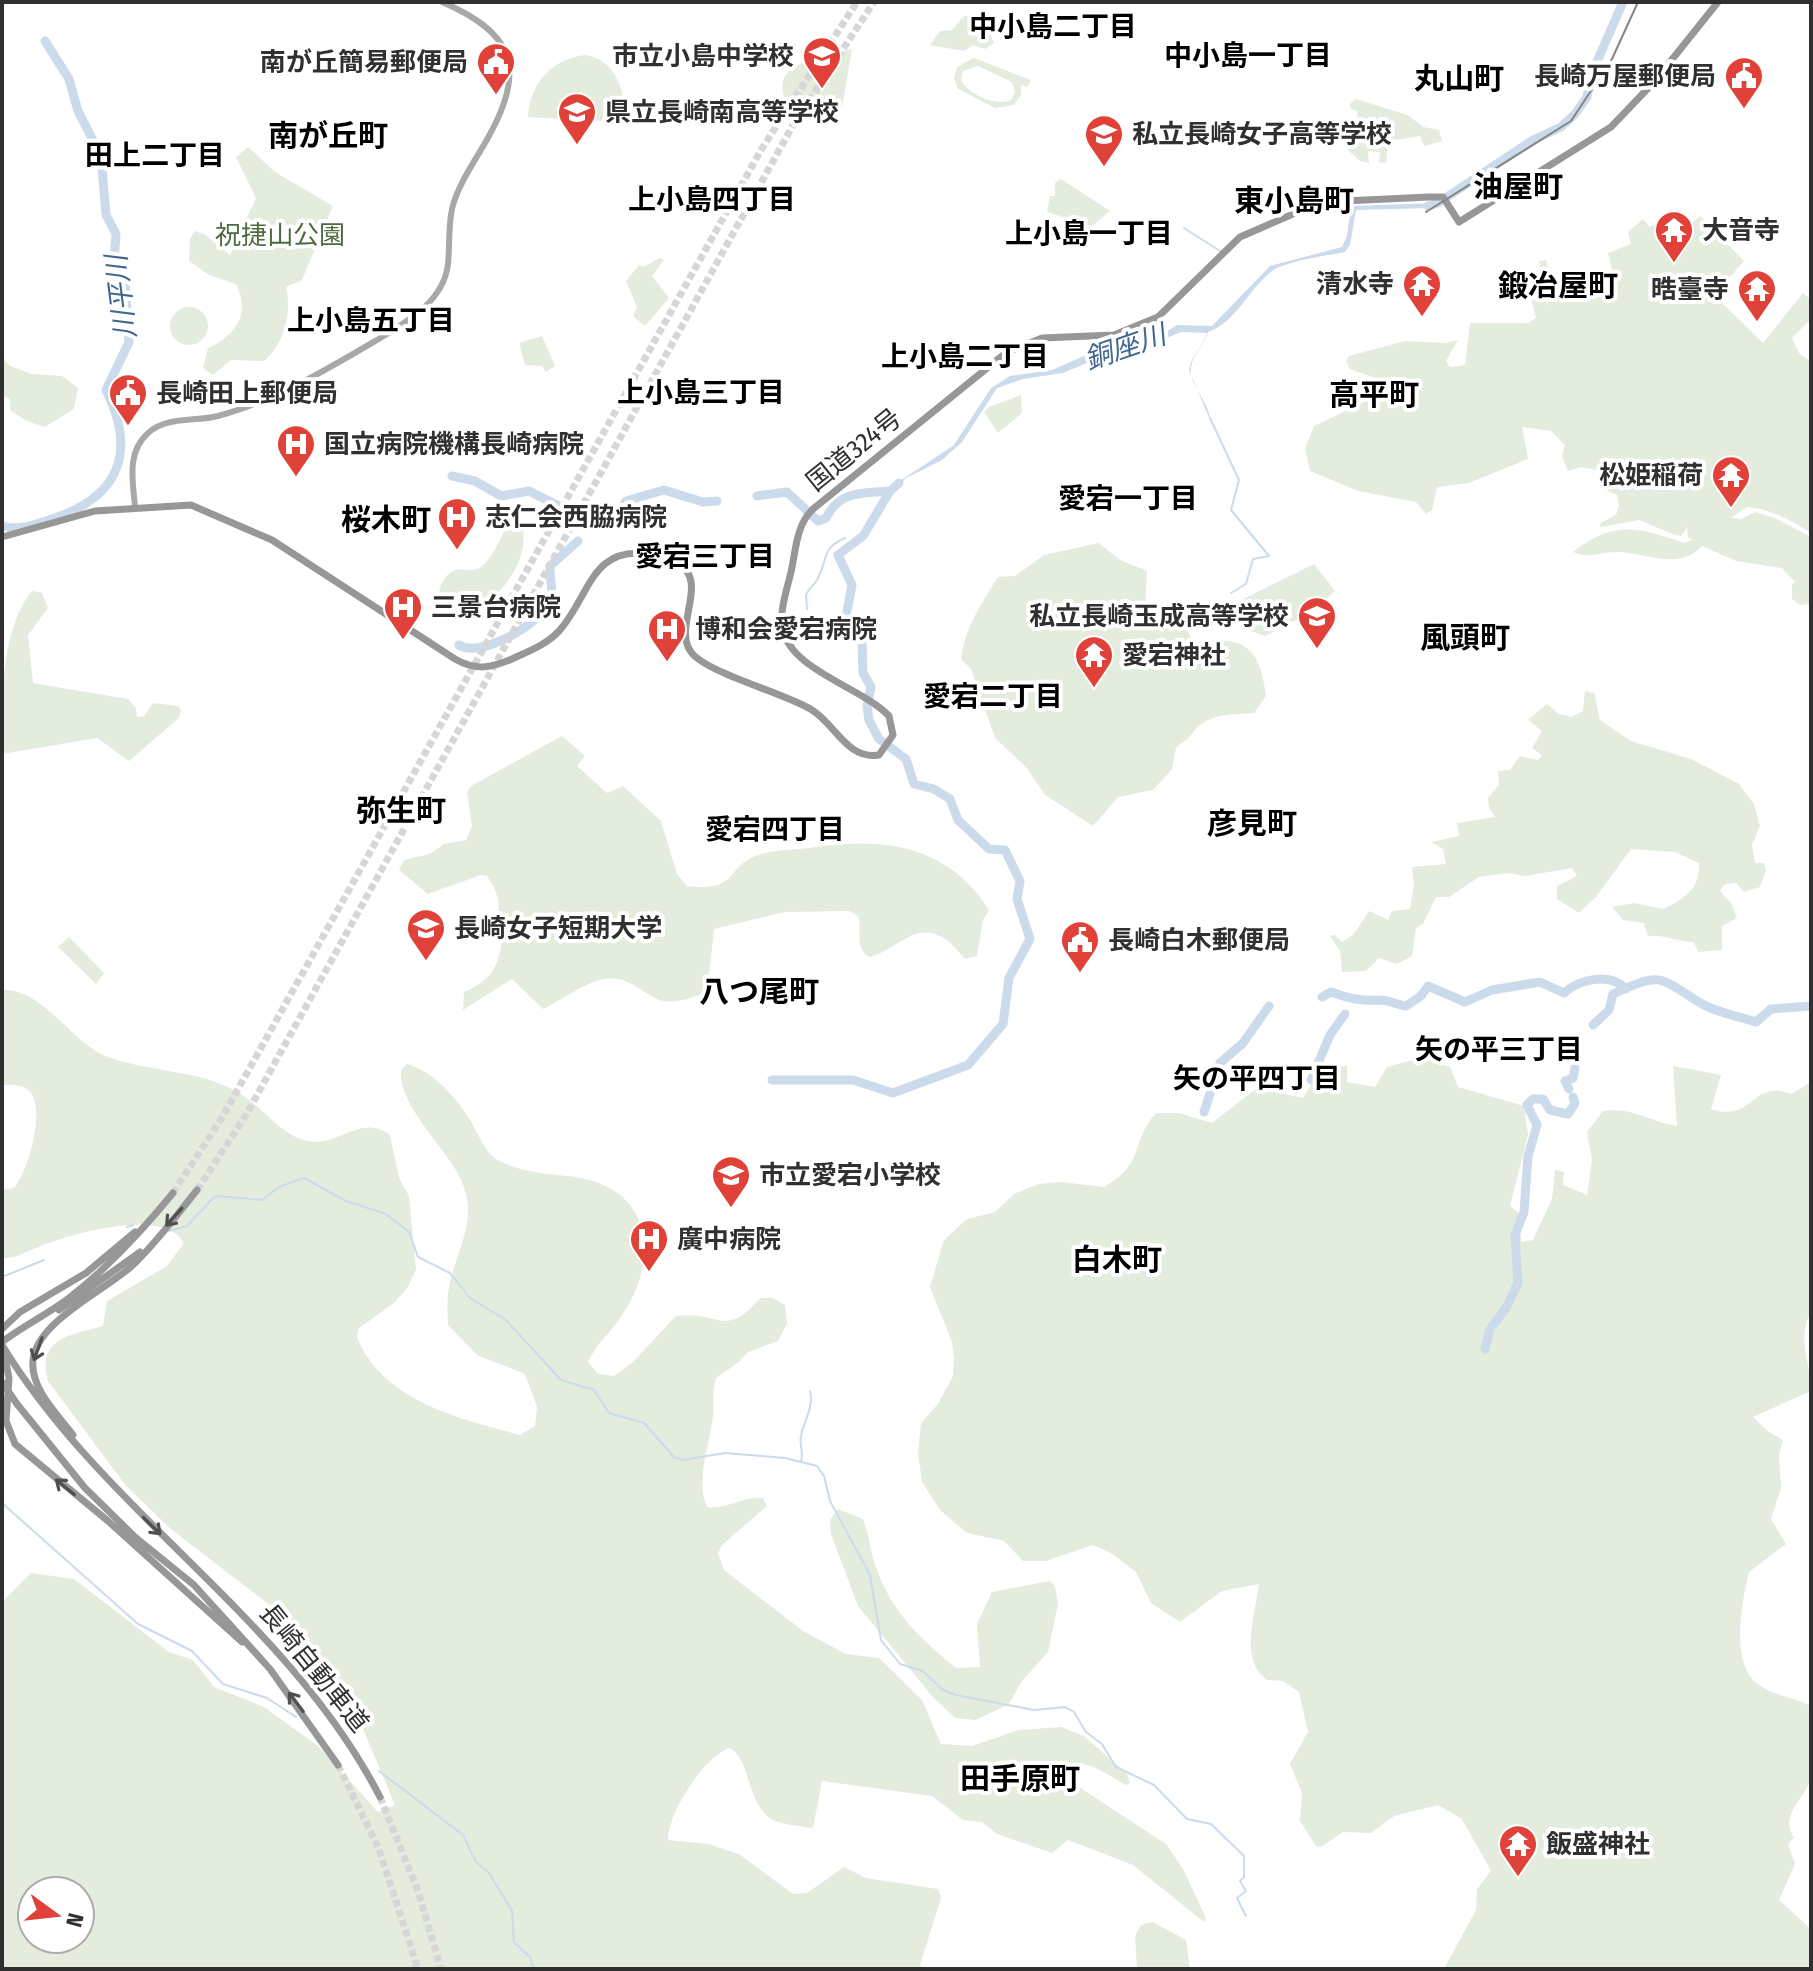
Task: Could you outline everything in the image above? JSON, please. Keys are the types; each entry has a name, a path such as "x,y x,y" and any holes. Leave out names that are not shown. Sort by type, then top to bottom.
{"highway":[{"name":"国道324号","path":"2,537 87,512 191,505 257,532 455,659 480,668 502,663 549,640 564,624 593,577 610,559 632,552 673,560 685,569 691,583 685,636 696,657 812,710 857,753 879,755 888,746 894,724 887,713 797,654 783,631 786,592 808,514 1007,352 1050,337 1114,335 1158,317 1235,242 1260,226 1327,203 1429,197 1443,197 1459,222 1611,127 1718,2"},
{"path":"103,1475 43,1393 33,1362 39,1342 50,1328 151,1243 197,1190"},
{"path":"2,1344 59,1306 173,1193"},
{"path":"2,1332 20,1312 104,1264"},
{"path":"2,1344 113,1277"},
{"path":"2,1332 13,1334"},
{"path":"2,1344 49,1414 103,1475"},
{"path":"2,1344 9,1378 6,1426 15,1444 178,1583 235,1639 247,1644"},
{"path":"2,1382 112,1517 194,1585 247,1644"},
{"name":"長崎自動車道","path":"103,1475 264,1634 312,1690 352,1746 380,1797"},
{"name":"長崎自動車道","path":"247,1644 294,1699 338,1765"}],"main road":[{"path":"135,507 132,462 141,441 152,430 166,423 216,417 285,390 399,326 431,302 443,286 449,263 453,207 503,110 509,88 507,56 489,27 478,17 442,2"}],"green space":[{"path":"965,15 988,28 994,43 985,49 973,45 964,51 930,45 940,31 952,30"},
{"path":"852,49 842,108 785,101 783,81 793,68 813,59"},
{"path":"585,55 605,64 618,80 624,122 528,117 533,94 545,75 562,62"},
{"path":"974,58 1031,80 1028,87 1021,85 1021,95 1014,105 995,108 958,89 954,78 957,67","holes":["978,66 1012,82 1015,92 1011,100 998,102 969,90 961,80 963,71"]},
{"path":"1356,99 1408,115 1423,127 1439,130 1442,141 1424,146 1420,136 1388,141 1386,163 1379,162 1380,152 1368,151 1369,163 1360,161 1348,150 1358,112 1350,108 1350,104"},
{"name":"祝捷山公園","path":"248,147 275,172 333,206 302,280 286,287 287,317 277,346 264,361 231,360 213,375 203,368 208,348 233,330 242,305 236,284 209,275 189,261 190,239 195,231 204,234 230,255 256,198 236,157"},
{"path":"1061,179 1110,211 1092,226 1047,212 1050,196 1055,196 1055,183"},
{"path":"1677,209 1691,224 1700,216 1744,261 1714,295 1763,343 1803,293 1811,300 1811,319 1792,338 1799,353 1811,362 1811,533 1780,516 1755,508 1747,507 1731,518 1741,519 1755,512 1775,518 1811,537 1811,604 1800,605 1792,599 1792,584 1795,582 1782,568 1736,561 1702,546 1693,554 1672,559 1628,553 1590,555 1573,552 1615,531 1654,533 1685,543 1693,539 1688,538 1687,527 1681,536 1639,520 1601,527 1599,524 1616,515 1619,506 1617,495 1603,489 1604,480 1611,473 1581,467 1568,471 1562,456 1565,445 1551,431 1522,427 1528,459 1469,483 1437,487 1432,510 1426,514 1416,502 1358,491 1310,471 1305,449 1314,426 1368,400 1382,387 1380,380 1350,369 1346,361 1349,356 1405,341 1446,343 1458,340 1446,361 1450,367 1465,365 1470,323 1528,323 1536,318 1531,299 1542,298 1548,305 1539,261 1546,260 1553,285 1567,300 1615,283 1608,253 1631,244 1628,232 1643,219 1650,227"},
{"path":"660,258 664,260 652,276 669,298 645,326 633,316 637,307 626,281 639,265 643,267"},
{"path":"189,307 202,313 208,326 202,339 189,345 176,339 170,326 176,313"},
{"path":"542,336 555,366 546,372 542,366 525,365 519,343"},
{"path":"2,357 10,366 32,374 62,376 78,388 74,409 45,427 25,420 10,410 10,399 2,396"},
{"path":"1021,395 1022,413 998,433 984,412 989,407"},
{"path":"509,521 521,522 524,536 522,551 517,566 499,592 462,617 439,608 439,591 447,576 456,570 472,570 482,566 494,551"},
{"path":"1099,543 1120,560 1147,571 1145,610 1156,621 1186,626 1192,642 1236,643 1253,654 1259,664 1266,696 1254,713 1210,719 1196,728 1176,748 1172,769 1153,790 1118,797 1093,826 1045,795 1026,767 995,738 971,669 961,659 970,626 998,577 1015,576 1044,555"},
{"path":"1314,564 1335,591 1313,612 1265,636 1245,629 1237,616 1237,602"},
{"path":"32,591 42,593 48,608 28,635 33,683 128,699 136,708 137,717 144,716 153,703 178,706 181,710 179,718 129,761 97,738 2,754 3,689 8,646 22,607"},
{"path":"1585,691 1594,693 1600,720 1631,741 1691,759 1739,784 1754,804 1760,826 1752,845 1755,863 1764,863 1766,870 1760,887 1744,892 1736,883 1725,884 1720,891 1731,903 1737,918 1722,926 1722,950 1698,952 1694,942 1648,936 1644,923 1623,920 1612,907 1635,903 1663,909 1690,892 1699,872 1699,863 1675,852 1631,849 1596,897 1579,913 1557,899 1557,886 1577,876 1572,868 1525,876 1508,873 1479,877 1449,897 1436,897 1423,924 1416,928 1412,956 1397,964 1379,958 1366,971 1342,972 1340,951 1330,936 1335,935 1342,942 1354,934 1369,911 1388,920 1392,911 1410,909 1414,884 1412,867 1446,864 1443,849 1431,842 1459,836 1457,823 1495,817 1489,808 1488,798 1499,785 1498,771 1510,770 1520,756 1538,760 1542,755 1532,748 1542,731 1528,720 1547,704 1559,714 1571,717 1583,711"},
{"path":"562,736 585,756 577,766 607,793 623,786 661,821 677,874 687,886 716,886 749,859 774,851 867,844 913,851 935,859 955,872 989,910 983,920 977,956 966,959 947,940 926,932 869,957 861,948 858,916 849,911 785,912 714,929 708,985 700,995 668,1002 613,978 581,988 543,1009 512,979 463,1010 464,992 487,978 496,966 502,939 492,936 499,913 496,891 487,876 481,875 428,894 399,870 404,860 430,854 444,844 466,840 472,826 467,792 471,786"},
{"path":"69,937 104,973 96,984 58,947"},
{"path":"2,990 30,997 103,1055 223,1085 248,1099 284,1130 304,1140 325,1141 362,1128 380,1130 390,1135 399,1178 409,1196 416,1269 408,1287 395,1302 358,1329 357,1337 369,1359 404,1392 449,1414 497,1429 520,1435 535,1426 537,1407 525,1374 477,1355 448,1325 449,1287 467,1223 467,1200 458,1173 408,1100 402,1085 401,1070 407,1064 426,1072 451,1094 493,1157 529,1171 581,1178 606,1186 624,1198 636,1214 643,1233 641,1275 621,1317 588,1362 598,1374 614,1376 633,1362 676,1316 691,1315 729,1321 748,1311 760,1298 773,1298 785,1305 787,1323 778,1341 748,1352 716,1378 702,1485 707,1507 721,1507 756,1498 763,1498 767,1506 722,1545 718,1553 724,1570 803,1631 846,1654 879,1658 922,1700 941,1744 972,1746 1019,1730 1061,1727 1084,1736 1127,1774 1130,1783 1126,1785 1085,1764 1069,1766 1062,1771 1073,1783 1166,1844 1183,1869 1206,1918 1204,1922 1133,1865 1068,1840 1052,1853 997,1834 982,1822 963,1820 932,1796 822,1781 813,1828 775,1821 759,1805 741,1761 729,1748 698,1774 680,1802 668,1840 708,1844 739,1854 793,1894 807,1893 844,1867 866,1878 938,1889 941,1898 920,1965 924,1969 2,1969 2,1602 31,1573 74,1579 169,1652 193,1660 214,1687 264,1707 318,1746 378,1812 395,1805 358,1717 275,1609 172,1530 126,1486 48,1381 47,1356 52,1347 68,1336 103,1326 107,1301 167,1266 184,1243 173,1232 158,1226 118,1226 75,1235 18,1256 2,1258 2,1190 14,1188 25,1169 35,1127 35,1102 28,1090 2,1085"},
{"path":"1420,1058 1450,1067 1458,1087 1524,1106 1528,1135 1510,1206 1519,1213 1521,1242 1533,1240 1552,1199 1555,1170 1564,1172 1563,1185 1587,1195 1592,1160 1587,1132 1603,1111 1632,1113 1677,1126 1673,1066 1721,1075 1711,1109 1725,1112 1745,1106 1768,1092 1791,1094 1811,1082 1811,1313 1804,1341 1811,1391 1753,1417 1783,1440 1779,1455 1781,1488 1771,1519 1786,1544 1749,1572 1740,1632 1744,1663 1750,1676 1765,1689 1811,1706 1811,1776 1791,1813 1789,1821 1794,1838 1788,1844 1795,1864 1779,1900 1811,1929 1811,1969 1444,1969 1476,1910 1477,1889 1491,1871 1462,1819 1438,1805 1394,1816 1371,1833 1343,1832 1321,1847 1316,1846 1300,1821 1302,1793 1290,1764 1308,1732 1299,1692 1283,1681 1267,1680 1253,1661 1251,1635 1259,1584 1222,1591 1180,1622 1151,1603 1136,1572 1111,1553 1093,1545 1046,1561 1023,1561 1004,1541 967,1533 940,1510 922,1482 918,1453 921,1423 938,1404 953,1376 954,1358 952,1342 930,1287 944,1240 967,1219 995,1212 1014,1194 1038,1184 1061,1182 1104,1187 1132,1161 1156,1113 1179,1113 1212,1123 1257,1088 1303,1098 1318,1074 1347,1065 1347,1082 1375,1087 1387,1067"},
{"path":"838,1509 863,1519 876,1567 890,1598 919,1635 956,1668 980,1667 977,1624 992,1592 1050,1581 1055,1586 1058,1604 1048,1652 1022,1681 1009,1704 976,1720 955,1718 932,1696 858,1606 831,1534 830,1520"},
{"path":"1153,1922 1186,1940 1190,1969 1137,1969 1135,1936 1141,1925"}],"water":[{"path":"1438,203 1432,208 1356,210 1350,245 1345,252 1298,261 1272,271 1227,321 1208,332 1199,348 1207,333 1181,332 1155,343 1137,342 1063,373 1023,379 997,388 962,442 942,460 906,478 891,493 888,489 954,445 991,388 1010,376 1052,370 1135,336 1157,338 1177,325 1212,326 1270,266 1342,247 1347,236 1351,206"},
{"path":"1197,389 1207,407 1210,420"}],"waterway":[{"name":"銅座川","path":"1428,206 1438,203 1533,140 1561,127 1575,114 1587,97 1592,73 1623,2"},
{"name":"川平川","path":"2,526 16,528 55,518 95,497 108,483 120,451 120,432 106,390 129,342 125,284 113,274 116,234 106,215 101,156 78,111 69,79 45,41"},
{"path":"1184,228 1220,251"},
{"path":"1210,418 1239,480 1231,510 1269,556 1253,559 1246,584 1231,593"},
{"path":"452,476 475,481 501,496 529,491 563,508 595,514 607,521 615,520 626,501 664,490 703,502 717,501"},
{"name":"銅座川","path":"772,1080 853,1080 893,1093 968,1065 1003,1024 1009,978 1030,939 1017,899 1020,881 1005,850 989,849 958,820 950,799 934,789 914,784 906,759 879,739 869,720 867,706 871,687 863,673 862,640 845,622 852,585 838,555 863,536 890,491 899,483"},
{"path":"757,496 787,492 818,521 826,518 838,502 852,495 890,491"},
{"path":"807,609 806,595 817,580 828,550 845,538"},
{"path":"459,645 469,648 494,643 534,620 551,598 550,566 578,541"},
{"path":"794,636 794,645"},
{"path":"1322,997 1331,992 1406,1006 1421,996 1428,986 1465,1002 1492,990 1540,982 1564,993 1578,984 1595,979 1612,980 1626,989"},
{"path":"1593,1025 1609,1010 1613,994 1650,980 1665,982 1711,1008 1756,1022 1771,1009 1811,1006"},
{"path":"1204,1112 1220,1063 1243,1043 1269,1006"},
{"path":"1311,1080 1330,1035 1345,1014"},
{"path":"1569,1089 1565,1081 1573,1078 1575,1068"},
{"path":"1485,1349 1490,1329 1506,1308 1518,1283 1515,1235 1524,1212 1528,1156 1537,1125 1527,1105 1533,1099 1543,1099 1550,1110 1568,1114 1575,1103 1573,1097"},
{"path":"169,1231 187,1226 215,1196 262,1200 279,1187 304,1178 346,1201 386,1214 409,1232 418,1257 450,1273 470,1298 506,1320 561,1380 594,1390 609,1413 644,1423 674,1457 683,1460 725,1453 785,1458 817,1466 824,1476 830,1501 870,1575 881,1640 900,1664 923,1671 943,1690 956,1695 1034,1710 1065,1707 1074,1712 1086,1732 1102,1744 1116,1767 1154,1785 1187,1819 1211,1824 1244,1856 1244,1877 1240,1881 1246,1891 1237,1898 1246,1916"},
{"path":"127,1227 133,1225"},
{"path":"2,1277 44,1260"},
{"path":"801,1462 802,1430 810,1409 810,1391"},
{"path":"2,1503 138,1624 192,1651 223,1684 267,1698 296,1717"},
{"path":"379,1771 463,1835 476,1862 489,1873 512,1911 514,1942 530,1957 534,1969"}],"tunnel":[{"path":"173,1193 223,1116 761,150 857,2"},
{"path":"197,1190 246,1115 793,125 874,2"},
{"path":"338,1765 379,1849 418,1969"},
{"path":"380,1797 418,1891 441,1969"}],"tram line":[{"path":"1426,212 1571,121 1612,59 1638,2"}],"place":[{"name":"市立小島中学校","path":"822,90"},
{"name":"南が丘簡易郵便局","path":"496,96"},
{"name":"長崎万屋郵便局","path":"1744,110"},
{"name":"県立長崎南高等学校","path":"577,146"},
{"name":"私立長崎女子高等学校","path":"1104,168"},
{"name":"大音寺","path":"1674,264"},
{"name":"清水寺","path":"1422,318"},
{"name":"晧臺寺","path":"1757,323"},
{"name":"長崎田上郵便局","path":"128,427"},
{"name":"国立病院機構長崎病院","path":"296,478"},
{"name":"松姫稲荷","path":"1731,509"},
{"name":"志仁会西脇病院","path":"457,551"},
{"name":"三景台病院","path":"403,641"},
{"name":"私立長崎玉成高等学校","path":"1317,650"},
{"name":"博和会愛宕病院","path":"667,663"},
{"name":"愛宕神社","path":"1094,689"},
{"name":"長崎女子短期大学","path":"426,962"},
{"name":"長崎白木郵便局","path":"1080,974"},
{"name":"市立愛宕小学校","path":"731,1209"},
{"name":"廣中病院","path":"649,1273"},
{"name":"飯盛神社","path":"1518,1878"}],"district":[{"name":"中小島二丁目","path":"1053,26"},
{"name":"中小島一丁目","path":"1248,55"},
{"name":"丸山町","path":"1459,79"},
{"name":"南が丘町","path":"328,136"},
{"name":"田上二丁目","path":"155,155"},
{"name":"油屋町","path":"1518,187"},
{"name":"上小島四丁目","path":"712,199"},
{"name":"東小島町","path":"1294,201"},
{"name":"上小島一丁目","path":"1089,233"},
{"name":"鍛冶屋町","path":"1558,286"},
{"name":"上小島五丁目","path":"371,320"},
{"name":"上小島二丁目","path":"965,356"},
{"name":"上小島三丁目","path":"701,392"},
{"name":"高平町","path":"1374,395"},
{"name":"愛宕一丁目","path":"1128,498"},
{"name":"桜木町","path":"386,520"},
{"name":"愛宕三丁目","path":"705,556"},
{"name":"風頭町","path":"1465,638"},
{"name":"愛宕二丁目","path":"993,696"},
{"name":"弥生町","path":"401,811"},
{"name":"彦見町","path":"1252,824"},
{"name":"愛宕四丁目","path":"775,829"},
{"name":"八つ尾町","path":"759,992"},
{"name":"矢の平三丁目","path":"1499,1049"},
{"name":"矢の平四丁目","path":"1257,1078"},
{"name":"白木町","path":"1117,1260"},
{"name":"田手原町","path":"1020,1779"}]}
